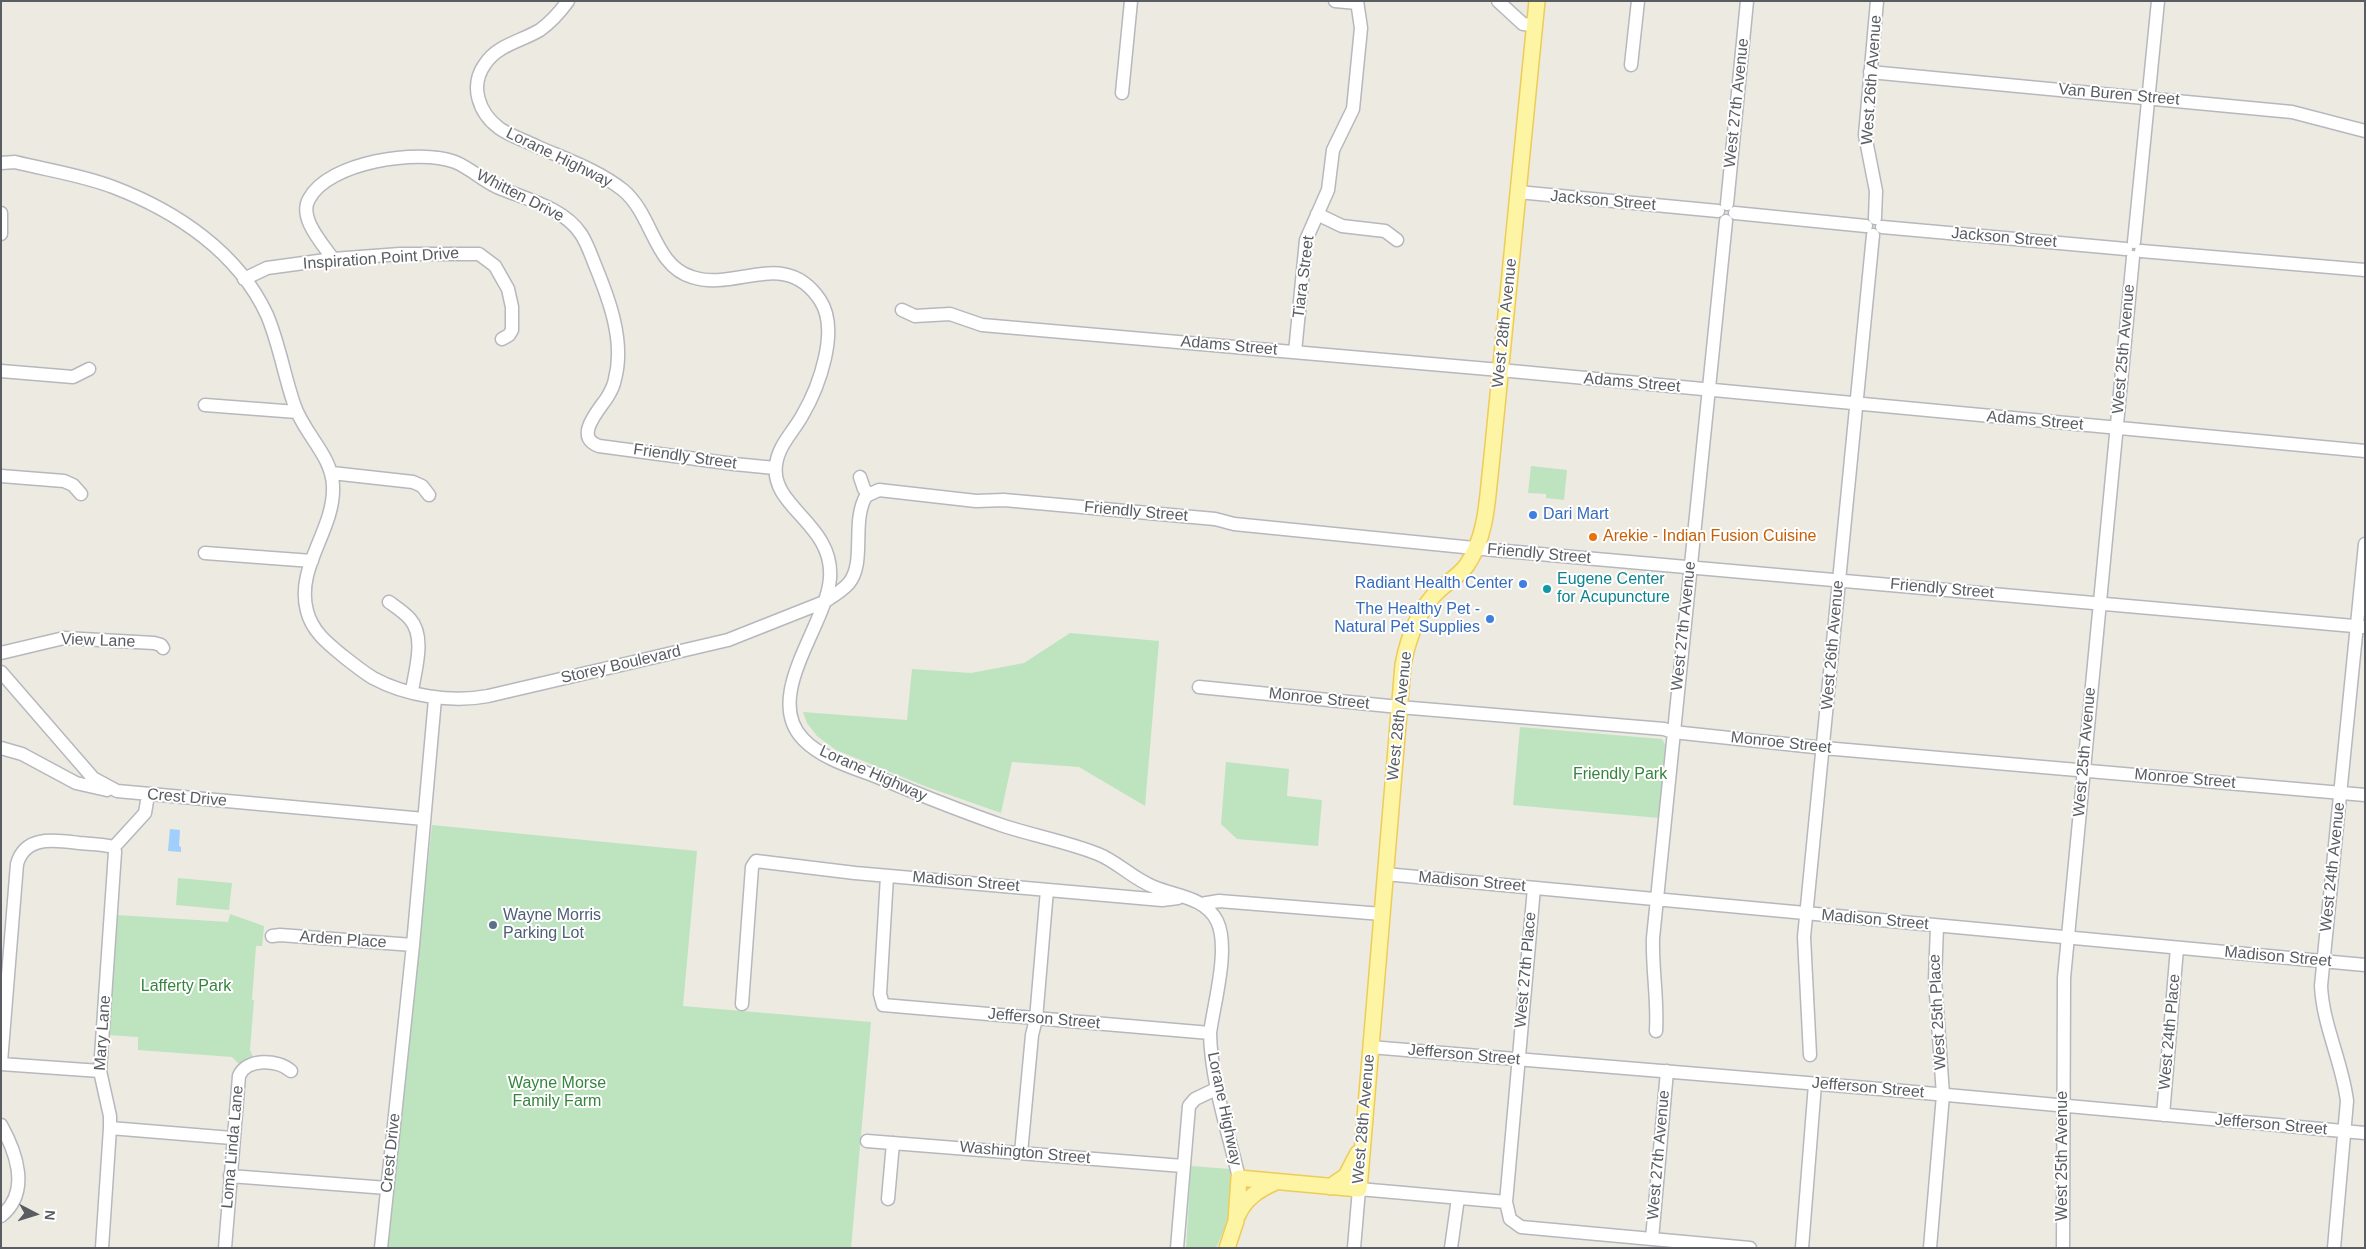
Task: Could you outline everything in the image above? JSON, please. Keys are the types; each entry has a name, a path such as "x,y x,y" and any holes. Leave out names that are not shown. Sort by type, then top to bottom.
{"main road":[{"name":"West 28th Avenue","path":"1359,1189 1402,665 1408,641 1431,598 1464,568 1482,535 1487,506 1537,1"},
{"path":"1330,1186 1347,1175 1362,1142"},
{"path":"1239,1178 1359,1189"},
{"name":"Lorane Highway","path":"1228,1248 1236,1221 1239,1178"},
{"path":"1236,1221 1244,1204 1254,1194 1276,1182"}],"street":[{"name":"Lorane Highway","path":"568,1 542,29 499,50 485,64 478,83 480,104 486,115 496,126 509,134 585,168 621,189 642,210 666,258 674,268 684,274 714,281 759,273 778,272 798,280 812,290 823,304 828,330 824,360 807,408 784,443 775,468 778,482 787,499 818,534 826,548 830,564 830,578 824,602 794,677 790,696 790,713 793,726 802,738 816,750 849,766 1004,826 1102,856 1146,884 1201,904 1214,916 1222,939 1222,957 1210,1033 1212,1058 1239,1178"},
{"path":"1122,92 1131,1"},
{"path":"1335,1 1357,2"},
{"path":"1498,1 1523,24 1534,25"},
{"path":"1632,65 1638,1"},
{"name":"West 27th Avenue","path":"1656,1031 1658,1009 1653,953 1673,732 1747,1"},
{"name":"West 26th Avenue","path":"1810,1055 1804,958 1874,226 1876,191 1865,135 1877,1"},
{"name":"West 25th Avenue","path":"2062,1248 2064,978 2158,1"},
{"name":"Tiara Street","path":"1295,352 1306,240 1329,188 1333,150 1353,108 1361,28 1357,2"},
{"name":"Van Buren Street","path":"1870,72 2292,112 2365,130"},
{"name":"Whitten Drive","path":"333,259 308,218 306,210 312,192 333,178 353,169 388,158 422,155 455,162 496,186 535,202 568,220 582,235 608,297 614,322 617,368 611,391 590,420 589,436 596,444"},
{"name":"Storey Boulevard","path":"1,163 15,162 112,186 145,201 181,221 215,245 256,295 270,324 297,412 332,473 333,498 330,517 305,584 305,597 310,620 316,632 332,647 375,680 434,698 462,699 481,697 728,640 824,602"},
{"name":"Jackson Street","path":"1518,192 2365,270"},
{"path":"1,213 1,234"},
{"path":"1317,214 1342,226 1385,231 1398,240"},
{"name":"Inspiration Point Drive","path":"244,279 267,268 333,259 408,254 480,254 495,266 511,297 512,330 509,335 502,339"},
{"name":"Adams Street","path":"902,310 915,316 950,314 982,325 1500,370 2365,451"},
{"path":"1,371 73,377 89,369"},
{"path":"205,405 297,412"},
{"name":"Friendly Street","path":"596,444 775,468"},
{"path":"332,473 413,482 422,486 429,495"},
{"path":"1,476 64,481 73,485 81,494"},
{"path":"824,602 838,593 853,577 859,513 863,502 869,494 864,489 860,477"},
{"name":"Friendly Street","path":"869,494 879,490 889,490 976,501 1004,500 1215,519 1234,524 1476,548 2361,627"},
{"name":"West 24th Avenue","path":"2334,1248 2346,1131 2347,1101 2345,1086 2322,1003 2323,961 2340,793 2361,627 2365,544"},
{"path":"205,553 312,561"},
{"path":"389,602 410,618 417,631 418,646 412,692"},
{"name":"View Lane","path":"1,652 64,638 154,643 161,645 163,648"},
{"name":"Crest Drive","path":"1,672 93,778 117,791 148,796 424,819"},
{"name":"Monroe Street","path":"1199,686 1399,707 1664,729 1673,732 1824,748 2365,795"},
{"name":"Crest Drive","path":"381,1248 413,944 434,698"},
{"path":"1,748 22,754 76,783 117,791"},
{"path":"100,1071 1,1063 19,858 26,848 42,841 114,847 145,813 148,796"},
{"name":"Mary Lane","path":"102,1248 110,1116 100,1071 114,847"},
{"name":"Madison Street","path":"742,1004 752,867 754,861 758,860 887,876 1162,900 1183,896"},
{"name":"Madison Street","path":"1385,874 2365,965"},
{"name":"Jefferson Street","path":"887,876 880,1002 885,1006 1210,1033"},
{"name":"West 27th Place","path":"1506,1202 1534,888"},
{"path":"1021,1153 1032,1035 1036,1019 1047,890"},
{"path":"1201,904 1219,901 1382,914"},
{"name":"West 25th Place","path":"1930,1248 1943,1095 1935,980 1937,926"},
{"name":"Arden Place","path":"272,936 413,944"},
{"name":"West 24th Place","path":"2163,1115 2177,948"},
{"name":"Jefferson Street","path":"1370,1047 1667,1071 2365,1133"},
{"name":"Loma Linda Lane","path":"225,1248 232,1138 238,1081 243,1069 257,1063 281,1064 291,1071"},
{"name":"West 27th Avenue","path":"1646,1241 1667,1071"},
{"path":"1802,1248 1815,1084"},
{"path":"1177,1248 1189,1106 1195,1099 1218,1088"},
{"path":"1,1125 16,1156 18,1177 12,1205 1,1216"},
{"path":"110,1128 232,1138"},
{"name":"Washington Street","path":"867,1141 1183,1166"},
{"path":"888,1199 893,1143"},
{"path":"230,1176 387,1188"},
{"path":"1359,1189 1506,1202 1510,1219 1521,1227 1646,1241 1750,1248"},
{"name":"West 28th Avenue","path":"1354,1248 1359,1189"},
{"path":"1451,1248 1458,1198"}],"green space":[{"path":"1531,466 1567,470 1564,500 1546,498 1546,494 1528,493"},
{"path":"1070,633 1159,641 1145,806 1079,767 1012,762 1001,813 927,787 836,750 817,736 807,723 803,712 907,720 912,669 971,673 1024,663"},
{"name":"Friendly Park","path":"1520,727 1662,739 1666,746 1659,818 1513,805"},
{"path":"1226,762 1289,769 1287,796 1322,800 1318,846 1237,839 1221,824"},
{"name":"Wayne Morse Family Farm","path":"432,825 697,851 683,1006 871,1022 851,1248 387,1248"},
{"path":"178,878 232,883 229,910 176,905"},
{"name":"Lafferty Park","path":"230,914 264,926 262,946 256,946 250,1050 253,1057 240,1065 232,1057 138,1050 138,1037 108,1035 117,915 228,922"},
{"path":"1191,1166 1230,1169 1231,1191 1228,1218 1216,1248 1186,1248"}],"water":[{"path":"170,829 180,830 179,846 181,847 181,852 168,851"}],"place":[{"name":"Dari Mart","path":"1533,515"},
{"name":"Arekie - Indian Fusion Cuisine","path":"1593,537"},
{"name":"Radiant Health Center","path":"1523,584"},
{"name":"Eugene Center for Acupuncture","path":"1547,589"},
{"name":"The Healthy Pet - Natural Pet Supplies","path":"1490,619"},
{"name":"Wayne Morris Parking Lot","path":"493,925"}]}
